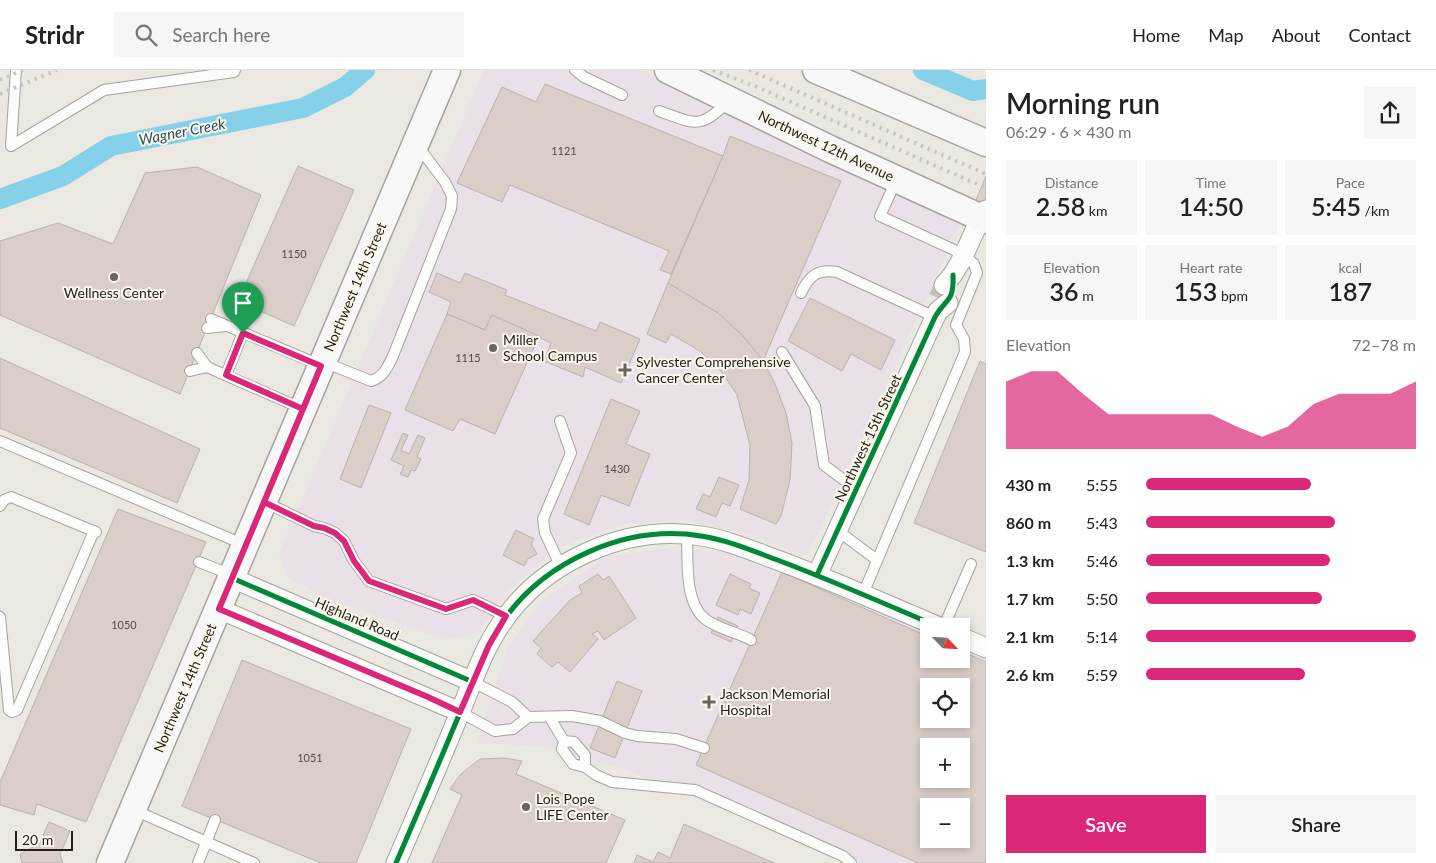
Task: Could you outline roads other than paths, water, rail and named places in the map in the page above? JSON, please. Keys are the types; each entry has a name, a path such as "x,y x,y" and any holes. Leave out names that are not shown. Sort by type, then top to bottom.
{"main road":[{"name":"Northwest 14th Street","path":"110,863 447,70"},
{"name":"Northwest 12th Avenue","path":"668,70 897,180 984,216"},
{"path":"816,70 986,143"}],"street":[{"name":"Northwest 15th Street","path":"817,575 963,254 984,216"},
{"path":"396,863 489,645 506,616 533,588 570,560 617,541 659,534 704,536 756,552 817,575 920,619"},
{"name":"Highland Road","path":"233,577 473,682"},
{"path":"219,609 460,712"},
{"path":"970,641 986,648"}],"lane":[{"path":"16,70 11,146 104,90 186,74 237,71"},
{"path":"575,70 584,77 622,95"},
{"path":"659,111 691,122 702,121 710,118 730,100"},
{"path":"226,325 211,319 322,364 371,381 384,373 393,356 451,209 452,196 445,182 416,143"},
{"path":"863,594 965,352 964,339 956,324 977,273 974,264 963,254 880,216 897,180"},
{"path":"801,293 806,282 813,276 828,270 944,297"},
{"path":"226,375 243,333"},
{"path":"782,352 815,406 824,465 857,490"},
{"path":"197,354 207,367 303,409"},
{"path":"190,371 207,367"},
{"path":"560,421 571,454 543,519 546,533 561,566"},
{"path":"0,441 246,545"},
{"path":"0,506 4,500 11,497 95,532 17,710 12,712 9,710 0,617"},
{"path":"264,502 314,526 335,533 344,541 354,561 369,581 446,609 473,600 506,616"},
{"path":"838,531 877,560"},
{"path":"687,534 690,590 693,604 706,620 751,640"},
{"path":"199,562 233,577"},
{"path":"947,618 971,564"},
{"path":"473,682 512,702 528,717 572,716 591,718 637,736 676,739 704,748"},
{"path":"460,712 495,730 513,729 528,717"},
{"path":"550,718 564,741 574,742 585,755 586,767 596,775 612,782 695,790 843,856 851,863"},
{"path":"133,809 254,863"},
{"path":"198,863 208,842 215,820"}],"waterway":[{"name":"Wagner Creek","path":"0,199 63,176 111,146 303,108 345,87 365,70"},
{"path":"923,70 973,91 986,89"}],"tunnel":[{"path":"938,298 944,285"}],"railway":[{"path":"0,80 23,70"},
{"path":"0,94 57,70"},
{"path":"713,70 757,87 986,188"},
{"path":"749,70 986,174"}],"place":[{"name":"Wellness Center","path":"114,277"},
{"name":"Miller School Campus","path":"493,348"},
{"name":"Sylvester Comprehensive Cancer Center","path":"625,370"},
{"name":"Jackson Memorial Hospital","path":"709,702"},
{"name":"Lois Pope LIFE Center","path":"526,807"}]}
